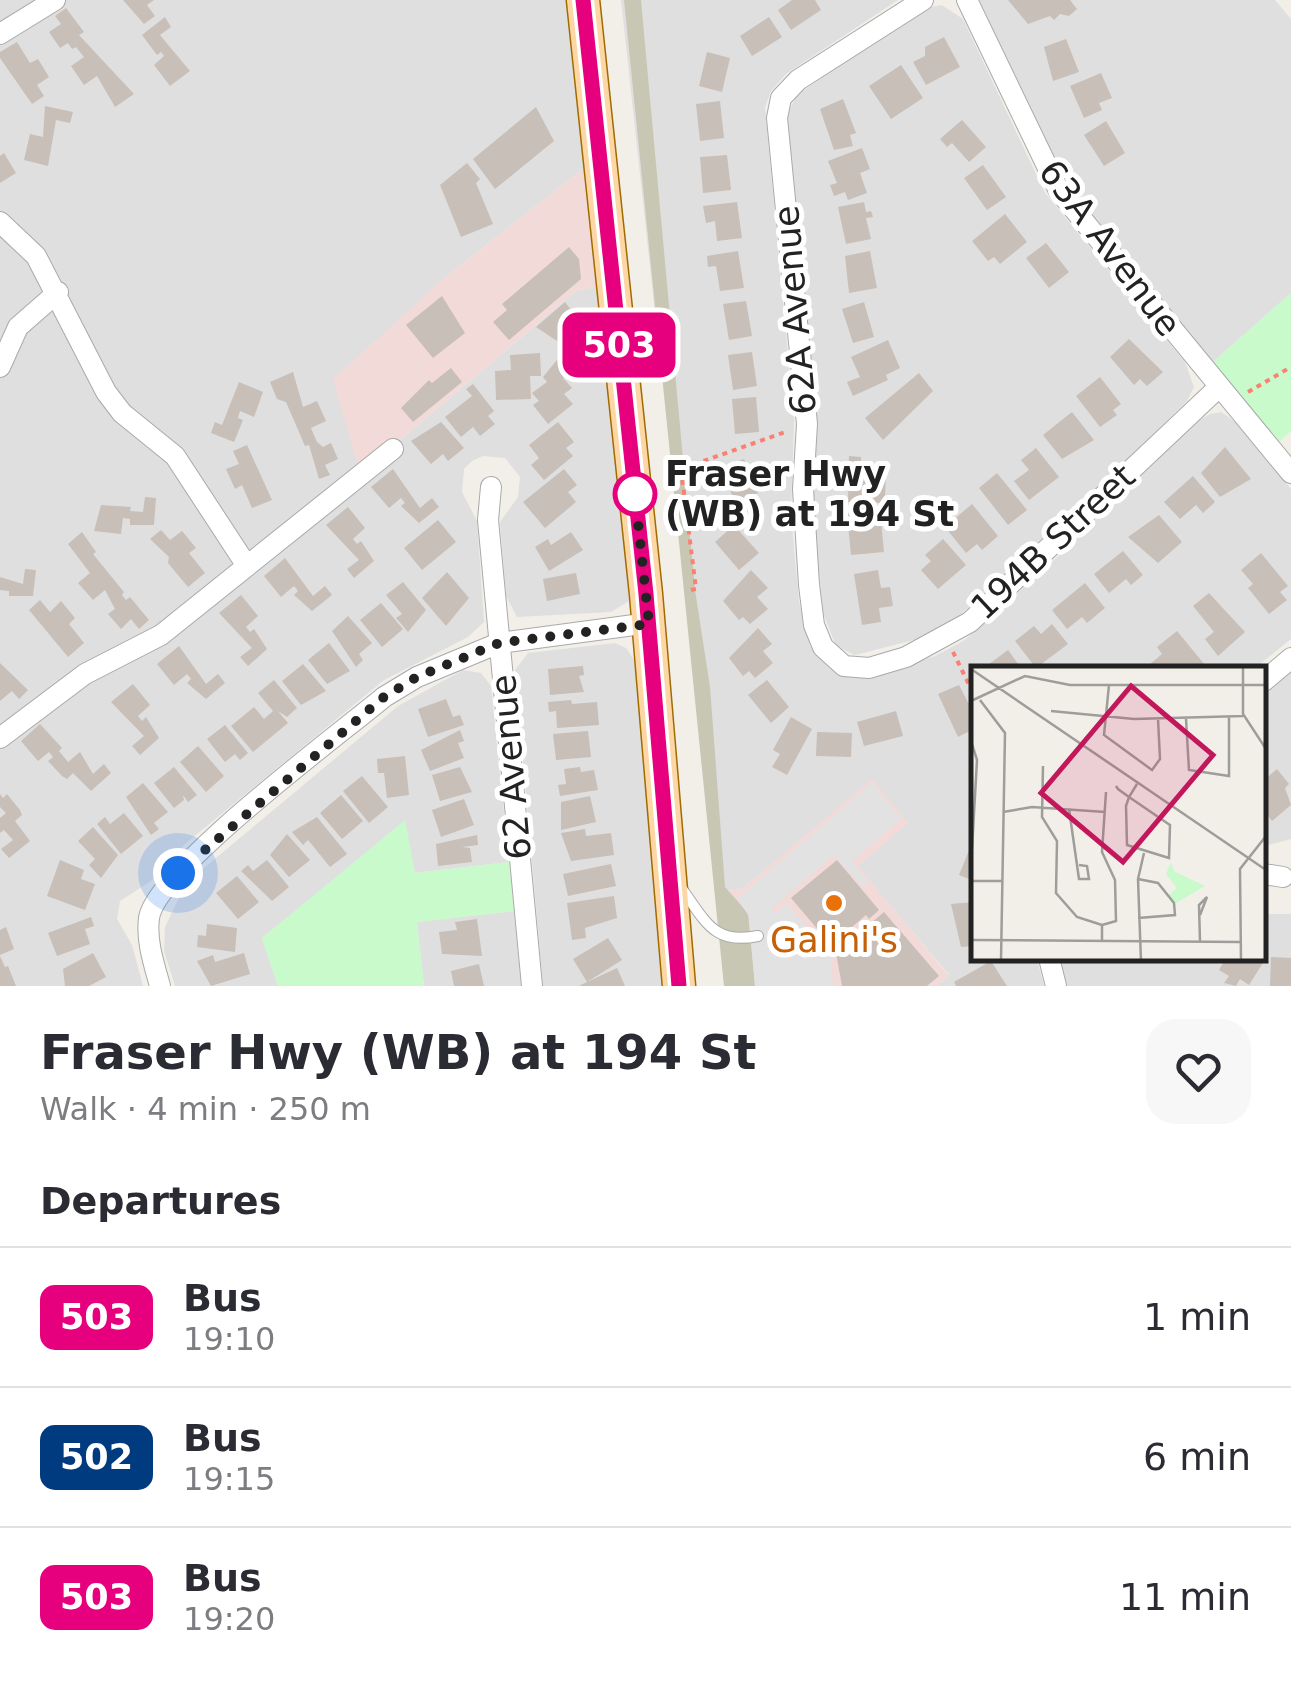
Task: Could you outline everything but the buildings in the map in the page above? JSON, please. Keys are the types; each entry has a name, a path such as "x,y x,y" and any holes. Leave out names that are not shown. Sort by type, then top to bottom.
{"main road":[{"path":"583,0 649,624 679,986"}],"street":[{"path":"0,34 55,0"},
{"name":"62A Avenue","path":"869,668 844,666 824,647 814,625 804,524 807,424 777,118 781,98 798,80 924,0"},
{"name":"63A Avenue","path":"966,0 1059,192 1291,473"},
{"path":"0,222 36,256 58,292 106,392 122,413 176,456 245,563"},
{"path":"0,367 18,327 58,292"},
{"name":"194B Street","path":"869,668 933,646 970,622 1218,387"},
{"path":"0,738 84,674 161,635 245,563 393,449"},
{"name":"62 Avenue","path":"491,487 488,520 532,986"},
{"path":"160,986 150,948 149,914 193,856 384,697 430,670 499,643 649,624"},
{"path":"1266,679 1291,658"},
{"path":"1050,961 1056,986"}],"lane":[{"path":"668,869 718,932 734,941 758,936"}],"path":[{"path":"1242,396 1291,367"},
{"path":"691,590 696,589 681,469 807,424"},
{"path":"953,652 971,688"}],"shaded area":[{"path":"0,0 576,0 592,162 444,278 400,440 576,291 604,285 629,601 611,612 517,617 506,596 500,522 518,497 520,477 505,458 483,456 472,461 464,469 462,492 477,521 484,622 468,637 384,680 185,844 151,881 120,901 117,919 132,945 143,986 0,986"},
{"path":"621,0 898,0 786,74 771,91 765,107 794,420 791,515 799,602 810,646 829,668 842,675 870,676 935,656 965,640 1064,551 1193,424 1221,412 1237,423 1291,489 1291,639 1257,666 971,666 971,961 1038,961 1044,986 937,986 949,975 857,866 872,780 742,889 718,892"},
{"path":"624,0 641,0 695,590 710,687 725,887 748,913 755,986 724,986"},
{"path":"979,0 1275,0 1291,19 1291,293 1213,362 1065,181"},
{"path":"942,5 963,19 1045,193 1185,362 1194,387 1187,401 1035,549 959,616 918,639 855,655 836,646 823,613 813,511 815,410 787,114 798,94 925,8"},
{"path":"592,162 604,285 576,291 400,440 358,466 333,379 444,278"},
{"path":"615,643 626,648 637,664 663,986 543,986 515,670 528,653"},
{"path":"1291,668 1291,839 1266,845 1266,689"},
{"path":"463,670 481,673 491,686 509,862 414,873 405,822 262,938 278,986 175,986 164,951 165,927 186,883 398,706"},
{"path":"872,779 908,823 858,866 949,976 937,986 727,986 718,892 742,889"},
{"path":"872,783 901,819 852,861 868,882 863,887 834,855 773,907 775,914 787,904 830,955 833,986 755,986 749,916 737,899"},
{"path":"514,911 521,986 424,986 417,922"},
{"path":"1266,914 1291,914 1291,986 1067,986 1061,961 1266,961"}],"green space":[{"path":"1291,293 1291,431 1279,442 1213,362"},
{"path":"405,820 415,873 509,862 514,911 417,922 424,986 278,986 262,938"}],"bus line":[{"name":"503","path":"583,0 646,594 679,986"}],"place":[{"name":"Fraser Hwy (WB) at 194 St","path":"635,494"},
{"name":"Galini's","path":"834,903"}],"route":[{"path":"178,873 193,856 384,697 417,677 499,643 649,624 635,494"}]}
